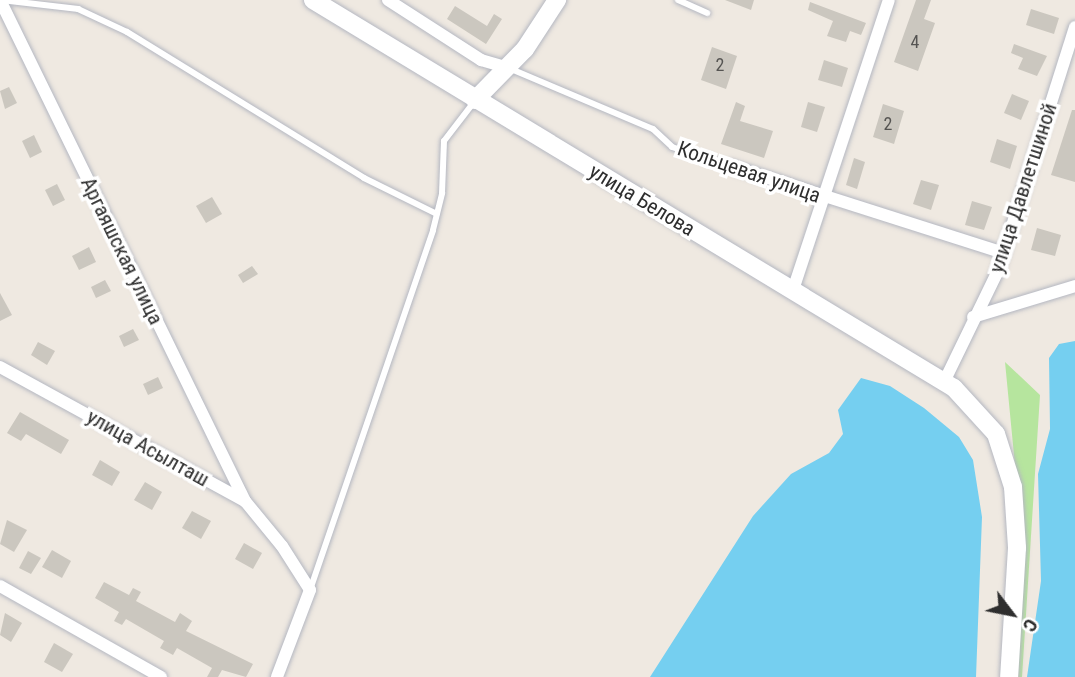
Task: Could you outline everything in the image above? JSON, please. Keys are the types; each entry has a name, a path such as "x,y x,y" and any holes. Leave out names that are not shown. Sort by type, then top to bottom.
{"main road":[{"name":"улица Белова","path":"313,0 944,382 970,403 996,434 1013,487 1017,548 1009,677"},
{"path":"475,100 525,49 557,0"}],"street":[{"name":"Аргаяшская улица","path":"1,0 245,501"},
{"path":"388,0 481,60 506,67"},
{"path":"793,290 890,0"},
{"name":"улица Давлетшиной","path":"944,382 1003,253 1075,27"},
{"name":"Кольцевая улица","path":"731,166 822,198 1003,253"},
{"path":"973,317 1075,286"},
{"name":"улица Асылташ","path":"0,366 245,501 282,545 310,590"},
{"path":"0,586 161,677"},
{"path":"277,677 310,590"}],"lane":[{"path":"1,0 78,9 127,32 365,178 437,214"},
{"path":"678,0 708,13"},
{"name":"Кольцевая улица","path":"506,67 653,129 672,147 731,166"},
{"path":"310,590 360,453 437,214 444,141 475,100"}],"green space":[{"path":"1005,362 1040,395 1022,677 1008,677 1016,476"}],"water":[{"path":"1075,341 1075,677 1027,677 1041,581 1038,474 1050,429 1049,358 1059,344"},
{"path":"861,378 890,386 924,408 959,437 973,460 982,517 976,677 650,677 753,516 791,474 829,453 843,434 838,410"}],"building":[{"path":"725,0 754,0 751,10"},
{"path":"916,0 931,0 924,19 935,23 918,71 894,62"},
{"path":"810,2 866,23 861,35 850,31 846,42 827,36 833,21 808,10"},
{"path":"455,6 487,26 494,14 502,19 486,44 447,19"},
{"path":"1031,9 1059,18 1054,34 1026,25"},
{"path":"1014,44 1047,56 1037,76 1018,69 1023,58 1011,53"},
{"path":"712,47 737,56 726,89 701,80"},
{"path":"824,60 848,68 842,87 818,80"},
{"path":"9,87 17,103 5,109 0,91"},
{"path":"1012,94 1029,101 1021,120 1004,113"},
{"path":"736,102 745,106 740,121 773,131 764,158 721,144"},
{"path":"808,102 825,107 817,132 801,127"},
{"path":"883,104 904,111 894,144 873,137"},
{"path":"1072,110 1075,110 1075,182 1051,175"},
{"path":"34,135 42,152 30,158 22,141"},
{"path":"997,139 1017,146 1010,169 990,162"},
{"path":"854,158 865,162 857,189 846,185"},
{"path":"921,180 939,185 931,210 913,204"},
{"path":"57,184 65,200 53,206 45,190"},
{"path":"212,197 222,214 206,223 196,206"},
{"path":"972,201 992,207 984,230 965,225"},
{"path":"1037,228 1061,235 1055,256 1031,250"},
{"path":"89,247 96,262 79,270 72,256"},
{"path":"252,266 258,274 243,283 238,275"},
{"path":"105,280 111,291 96,298 91,287"},
{"path":"0,293 12,315 0,321"},
{"path":"133,329 139,340 124,347 119,336"},
{"path":"38,342 55,351 47,365 31,355"},
{"path":"158,377 163,388 148,395 143,384"},
{"path":"20,412 69,440 61,454 26,434 21,441 7,433"},
{"path":"100,460 120,472 112,486 92,475"},
{"path":"145,482 162,492 152,510 134,500"},
{"path":"192,511 211,521 201,539 182,528"},
{"path":"7,520 27,530 14,552 0,544"},
{"path":"244,543 262,553 253,569 235,559"},
{"path":"52,550 71,561 62,578 42,567"},
{"path":"28,551 41,558 31,574 19,568"},
{"path":"104,582 129,595 133,588 141,592 136,601 175,622 180,613 192,621 186,631 253,664 246,677 222,670 218,677 207,677 212,668 177,648 173,655 160,648 164,641 126,619 122,625 114,621 119,612 95,598"},
{"path":"5,613 22,623 11,642 0,635"},
{"path":"54,643 73,654 62,672 44,662"}]}
